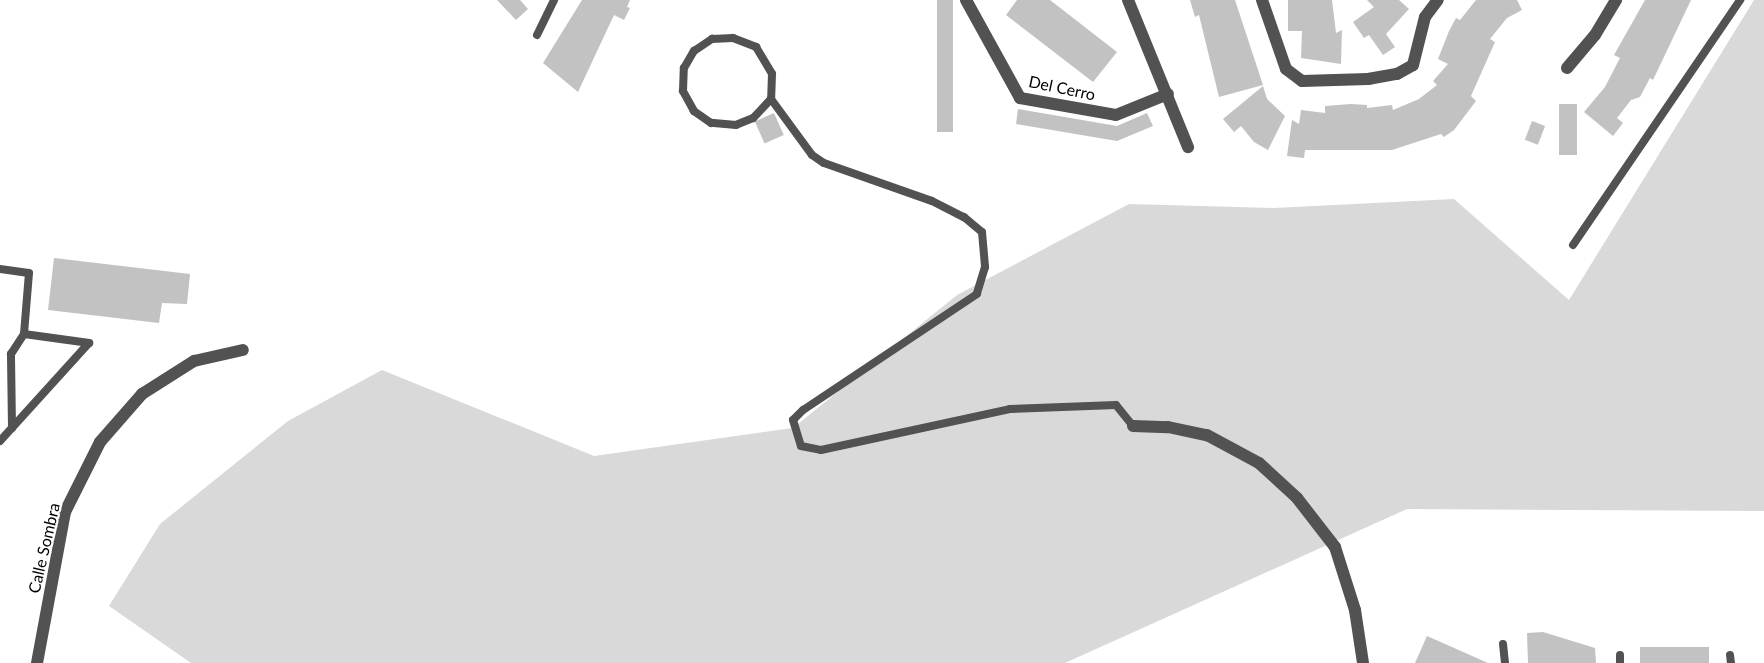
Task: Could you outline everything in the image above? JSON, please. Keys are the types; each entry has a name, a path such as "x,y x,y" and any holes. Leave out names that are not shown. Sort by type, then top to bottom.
{"street":[{"name":"Del Cerro","path":"966,0 1020,98 1116,115 1168,93"},
{"path":"1128,0 1168,93 1170,108 1188,147"},
{"path":"1262,0 1286,69 1302,81 1368,79 1397,74 1413,65 1425,17 1438,0"},
{"path":"1567,68 1595,35 1616,0"},
{"name":"Calle Sombra","path":"38,663 66,512 100,442 142,394 194,361 243,350"},
{"path":"1133,426 1168,427 1207,435 1259,463 1297,498 1335,547 1355,610 1363,663"}],"lane":[{"path":"537,35 554,0"},
{"path":"1573,245 1740,0"},
{"path":"771,99 753,118 736,125 711,123 694,111 683,91 684,68 694,51 712,39 733,38 756,47 772,74 771,99 812,155 824,164 932,201 982,232 985,267 977,294 803,410 793,420 801,446 821,450 1010,409 1116,405 1133,426"},
{"path":"0,269 29,273 24,333 11,354 12,428"},
{"path":"0,441 89,343 24,333"},
{"path":"1503,644 1505,663"}],"shaded area":[{"path":"1754,0 1764,0 1764,511 1407,509 1065,663 191,663 109,606 160,524 288,421 382,370 594,456 793,428 957,295 1129,204 1274,208 1454,199 1569,300"}],"building":[{"path":"497,0 520,0 528,9 516,20"},
{"path":"582,0 630,0 627,7 630,8 624,20 614,15 578,92 543,63"},
{"path":"937,0 953,0 953,132 937,132"},
{"path":"1017,0 1050,0 1117,52 1093,82 1006,15"},
{"path":"1190,0 1235,0 1263,85 1219,97 1199,15 1195,17"},
{"path":"1288,0 1332,0 1336,33 1342,30 1341,64 1301,58 1302,31 1288,31"},
{"path":"1367,0 1399,0 1409,9 1386,34 1395,47 1383,55 1369,35 1364,38 1353,22 1374,7"},
{"path":"1476,0 1517,0 1522,10 1507,18 1490,39 1495,42 1471,96 1476,101 1454,130 1444,137 1441,134 1392,150 1305,150 1304,158 1287,156 1292,120 1299,124 1301,110 1325,113 1325,106 1351,104 1367,105 1367,108 1392,105 1393,110 1419,99 1437,85 1433,81 1448,64 1438,59 1449,31 1456,18 1460,20"},
{"path":"1645,0 1691,0 1653,80 1650,78 1640,97 1631,100 1617,118 1623,123 1613,136 1584,112 1605,87 1620,58 1614,55"},
{"path":"1263,86 1267,99 1285,116 1268,150 1254,142 1241,126 1234,132 1223,119"},
{"path":"1559,104 1577,104 1577,155 1559,155"},
{"path":"1018,109 1117,126 1147,113 1153,126 1117,141 1016,124"},
{"path":"774,113 784,135 765,143 755,122"},
{"path":"1532,121 1545,126 1538,145 1525,140"},
{"path":"54,258 190,274 187,304 162,303 159,323 48,310"},
{"path":"1543,632 1595,648 1596,663 1528,663 1527,633"},
{"path":"1427,636 1488,663 1415,663"},
{"path":"1640,647 1709,647 1709,663 1640,663"}]}
